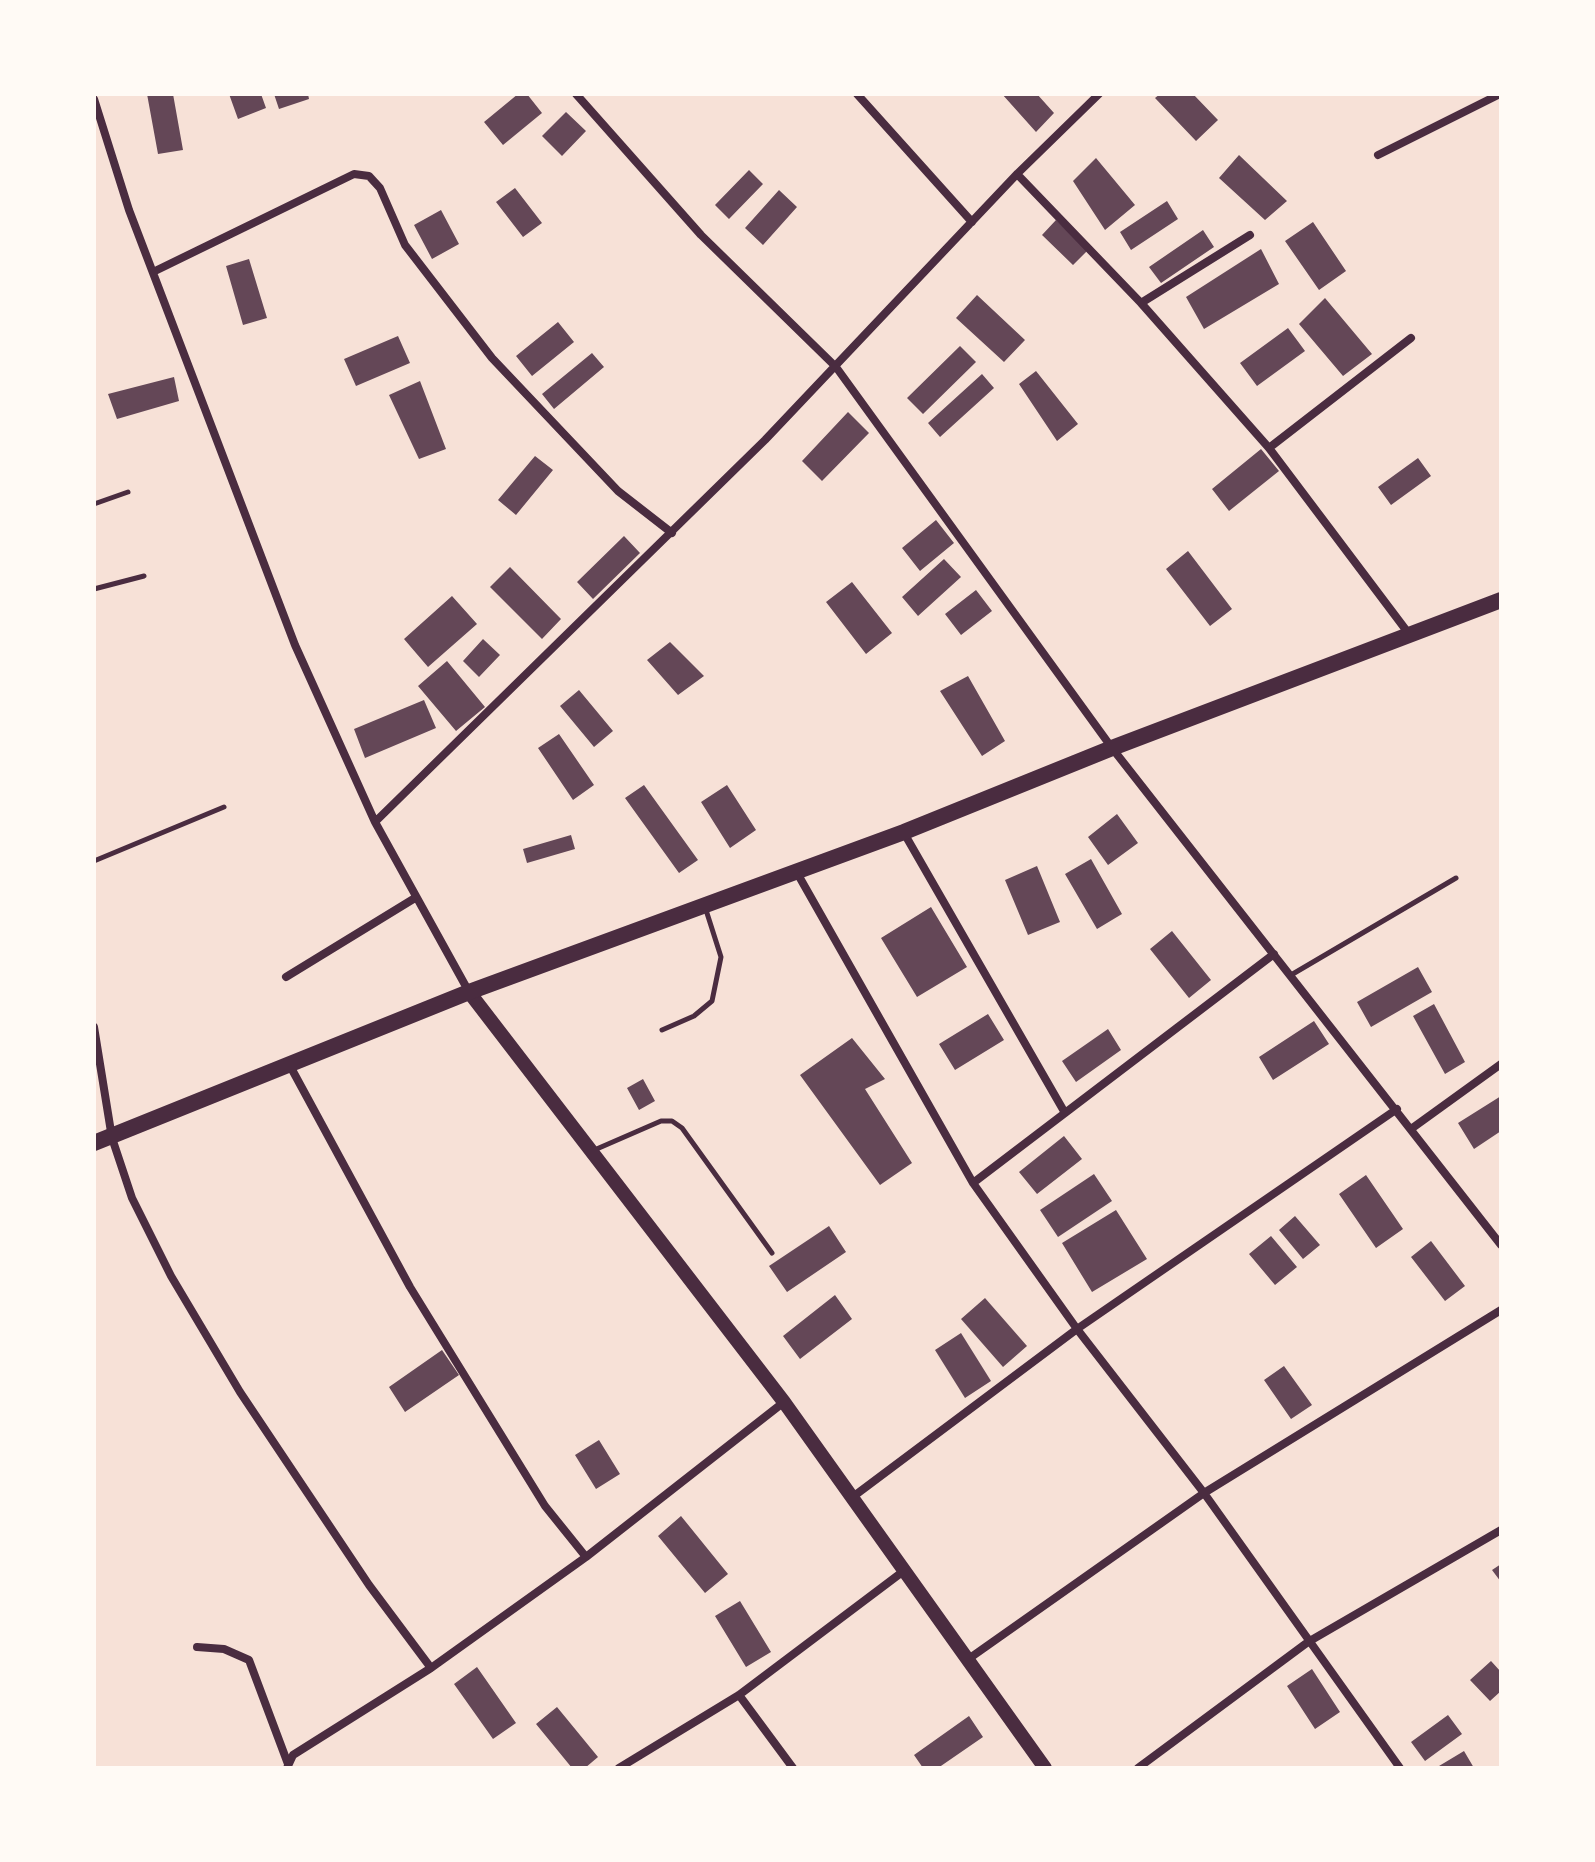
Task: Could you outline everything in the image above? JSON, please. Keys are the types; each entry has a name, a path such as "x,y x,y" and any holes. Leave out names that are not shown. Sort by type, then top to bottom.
{"main road":[{"path":"94,1143 469,992 904,832 1112,748 1501,600"}],"street":[{"path":"576,94 701,235 836,367 1112,748 1501,1245"},
{"path":"857,94 972,222"},
{"path":"375,822 672,533 836,367 1017,174 1099,94"},
{"path":"1378,155 1497,95"},
{"path":"94,99 153,272 295,645 375,822 415,898 469,992 854,1496 966,1660 1045,1768"},
{"path":"153,272 354,174 369,176 380,188 405,245 492,358 618,491 672,533"},
{"path":"1017,174 1141,303 1269,448 1409,634"},
{"path":"1141,303 1250,235"},
{"path":"1269,448 1411,338"},
{"path":"904,832 1065,1113"},
{"path":"796,871 973,1183 1077,1329 1204,1493 1400,1768"},
{"path":"286,977 415,898"},
{"path":"973,1183 1274,954"},
{"path":"94,1027 112,1138 132,1198 171,1276 222,1364 369,1585 431,1668"},
{"path":"289,1064 418,1300 545,1506 586,1557"},
{"path":"1411,1129 1501,1064"},
{"path":"854,1496 1077,1329 1397,1109"},
{"path":"966,1660 1204,1493 1501,1310"},
{"path":"287,1766 293,1755 431,1668 586,1557 784,1402"},
{"path":"1138,1768 1308,1642 1501,1530"},
{"path":"619,1768 739,1695 905,1570"},
{"path":"197,1647 224,1649 249,1660 287,1766"},
{"path":"739,1695 793,1768"}],"lane":[{"path":"94,504 128,492"},
{"path":"94,589 144,576"},
{"path":"94,861 224,807"},
{"path":"1291,975 1456,878"},
{"path":"662,1030 694,1016 712,1001 721,957 705,905"},
{"path":"591,1151 661,1121 672,1121 682,1128 772,1253"}],"building":[{"path":"147,94 173,94 183,150 158,154"},
{"path":"229,94 261,94 266,108 238,119"},
{"path":"274,94 308,94 309,99 279,109"},
{"path":"518,94 527,94 542,113 503,145 484,122"},
{"path":"1002,94 1037,94 1054,113 1036,132"},
{"path":"1160,94 1193,94 1218,120 1196,141 1155,98"},
{"path":"566,112 586,131 562,156 542,136"},
{"path":"1239,155 1287,201 1265,220 1219,178"},
{"path":"1096,158 1135,205 1105,230 1073,181"},
{"path":"749,170 763,184 729,219 715,205"},
{"path":"515,188 542,223 523,237 496,202"},
{"path":"779,190 797,207 763,245 745,228"},
{"path":"1167,201 1178,219 1131,250 1120,232"},
{"path":"441,210 459,244 432,259 414,225"},
{"path":"1056,220 1088,250 1073,265 1042,235"},
{"path":"1313,222 1346,271 1319,290 1285,241"},
{"path":"1203,230 1214,247 1161,283 1149,267"},
{"path":"1261,249 1279,284 1204,329 1186,297"},
{"path":"249,259 267,318 243,325 226,266"},
{"path":"977,295 1025,340 1004,362 956,318"},
{"path":"1325,298 1372,354 1343,376 1299,324"},
{"path":"558,322 574,342 532,376 516,356"},
{"path":"1288,328 1305,351 1257,386 1240,363"},
{"path":"398,336 410,363 356,386 344,359"},
{"path":"960,346 976,362 923,414 907,398"},
{"path":"592,353 604,367 554,409 542,394"},
{"path":"1036,371 1078,424 1057,441 1019,384"},
{"path":"982,374 994,388 940,437 928,423"},
{"path":"174,377 179,401 117,419 108,394"},
{"path":"420,381 446,449 419,459 389,395"},
{"path":"848,412 869,433 822,481 802,461"},
{"path":"1261,449 1279,471 1229,511 1212,489"},
{"path":"535,456 553,470 516,515 498,500"},
{"path":"1418,458 1431,476 1391,505 1378,487"},
{"path":"936,520 954,543 920,571 902,548"},
{"path":"624,536 640,553 593,599 577,582"},
{"path":"1188,551 1232,609 1210,626 1166,569"},
{"path":"944,559 961,577 918,616 902,597"},
{"path":"510,567 561,619 542,639 490,587"},
{"path":"852,582 892,633 866,654 826,602"},
{"path":"976,590 992,611 961,635 945,614"},
{"path":"452,596 477,624 428,667 404,639"},
{"path":"483,639 500,655 479,677 463,661"},
{"path":"670,642 704,676 678,695 647,660"},
{"path":"447,661 485,707 456,731 418,686"},
{"path":"968,676 1005,741 982,756 940,691"},
{"path":"579,690 613,731 594,747 560,706"},
{"path":"424,700 436,728 365,758 354,729"},
{"path":"559,734 594,785 573,800 538,748"},
{"path":"644,785 698,860 679,873 625,798"},
{"path":"727,785 756,830 730,848 701,802"},
{"path":"1117,814 1138,843 1108,865 1088,837"},
{"path":"571,835 575,849 527,863 523,849"},
{"path":"1091,859 1122,914 1097,929 1065,874"},
{"path":"1037,866 1060,922 1028,935 1005,880"},
{"path":"931,907 967,967 917,997 881,938"},
{"path":"1172,931 1211,980 1189,998 1150,949"},
{"path":"1418,967 1432,992 1371,1027 1357,1002"},
{"path":"1434,1004 1465,1062 1445,1074 1413,1016"},
{"path":"988,1014 1004,1040 955,1070 939,1044"},
{"path":"1314,1021 1329,1044 1273,1080 1259,1057"},
{"path":"1108,1029 1121,1050 1076,1082 1062,1061"},
{"path":"852,1038 885,1079 865,1089 912,1163 880,1185 800,1075"},
{"path":"643,1079 655,1101 639,1110 627,1088"},
{"path":"1501,1096 1501,1131 1474,1149 1458,1123"},
{"path":"1064,1136 1082,1159 1037,1194 1019,1172"},
{"path":"1094,1174 1112,1201 1058,1237 1040,1210"},
{"path":"1366,1175 1403,1229 1376,1248 1339,1194"},
{"path":"1116,1210 1147,1259 1092,1292 1062,1243"},
{"path":"1295,1216 1320,1245 1303,1259 1279,1230"},
{"path":"829,1226 846,1252 787,1292 769,1266"},
{"path":"1271,1236 1297,1267 1275,1285 1249,1254"},
{"path":"1431,1241 1465,1286 1445,1301 1411,1257"},
{"path":"835,1295 852,1319 800,1359 783,1336"},
{"path":"985,1298 1027,1346 1003,1367 961,1319"},
{"path":"961,1333 991,1381 965,1398 935,1350"},
{"path":"442,1350 459,1375 405,1412 389,1387"},
{"path":"1284,1366 1312,1405 1291,1419 1264,1380"},
{"path":"599,1440 620,1474 596,1489 575,1455"},
{"path":"681,1516 728,1574 705,1593 658,1536"},
{"path":"1501,1564 1501,1582 1492,1570"},
{"path":"740,1601 771,1652 746,1667 715,1616"},
{"path":"1491,1661 1501,1672 1501,1691 1490,1701 1470,1680"},
{"path":"477,1667 516,1723 493,1739 454,1684"},
{"path":"1312,1669 1340,1712 1315,1729 1287,1686"},
{"path":"557,1707 598,1757 585,1768 572,1768 536,1724"},
{"path":"1448,1715 1462,1734 1425,1761 1411,1742"},
{"path":"969,1716 983,1737 938,1768 923,1768 914,1755"},
{"path":"1464,1751 1474,1768 1439,1766"}]}
